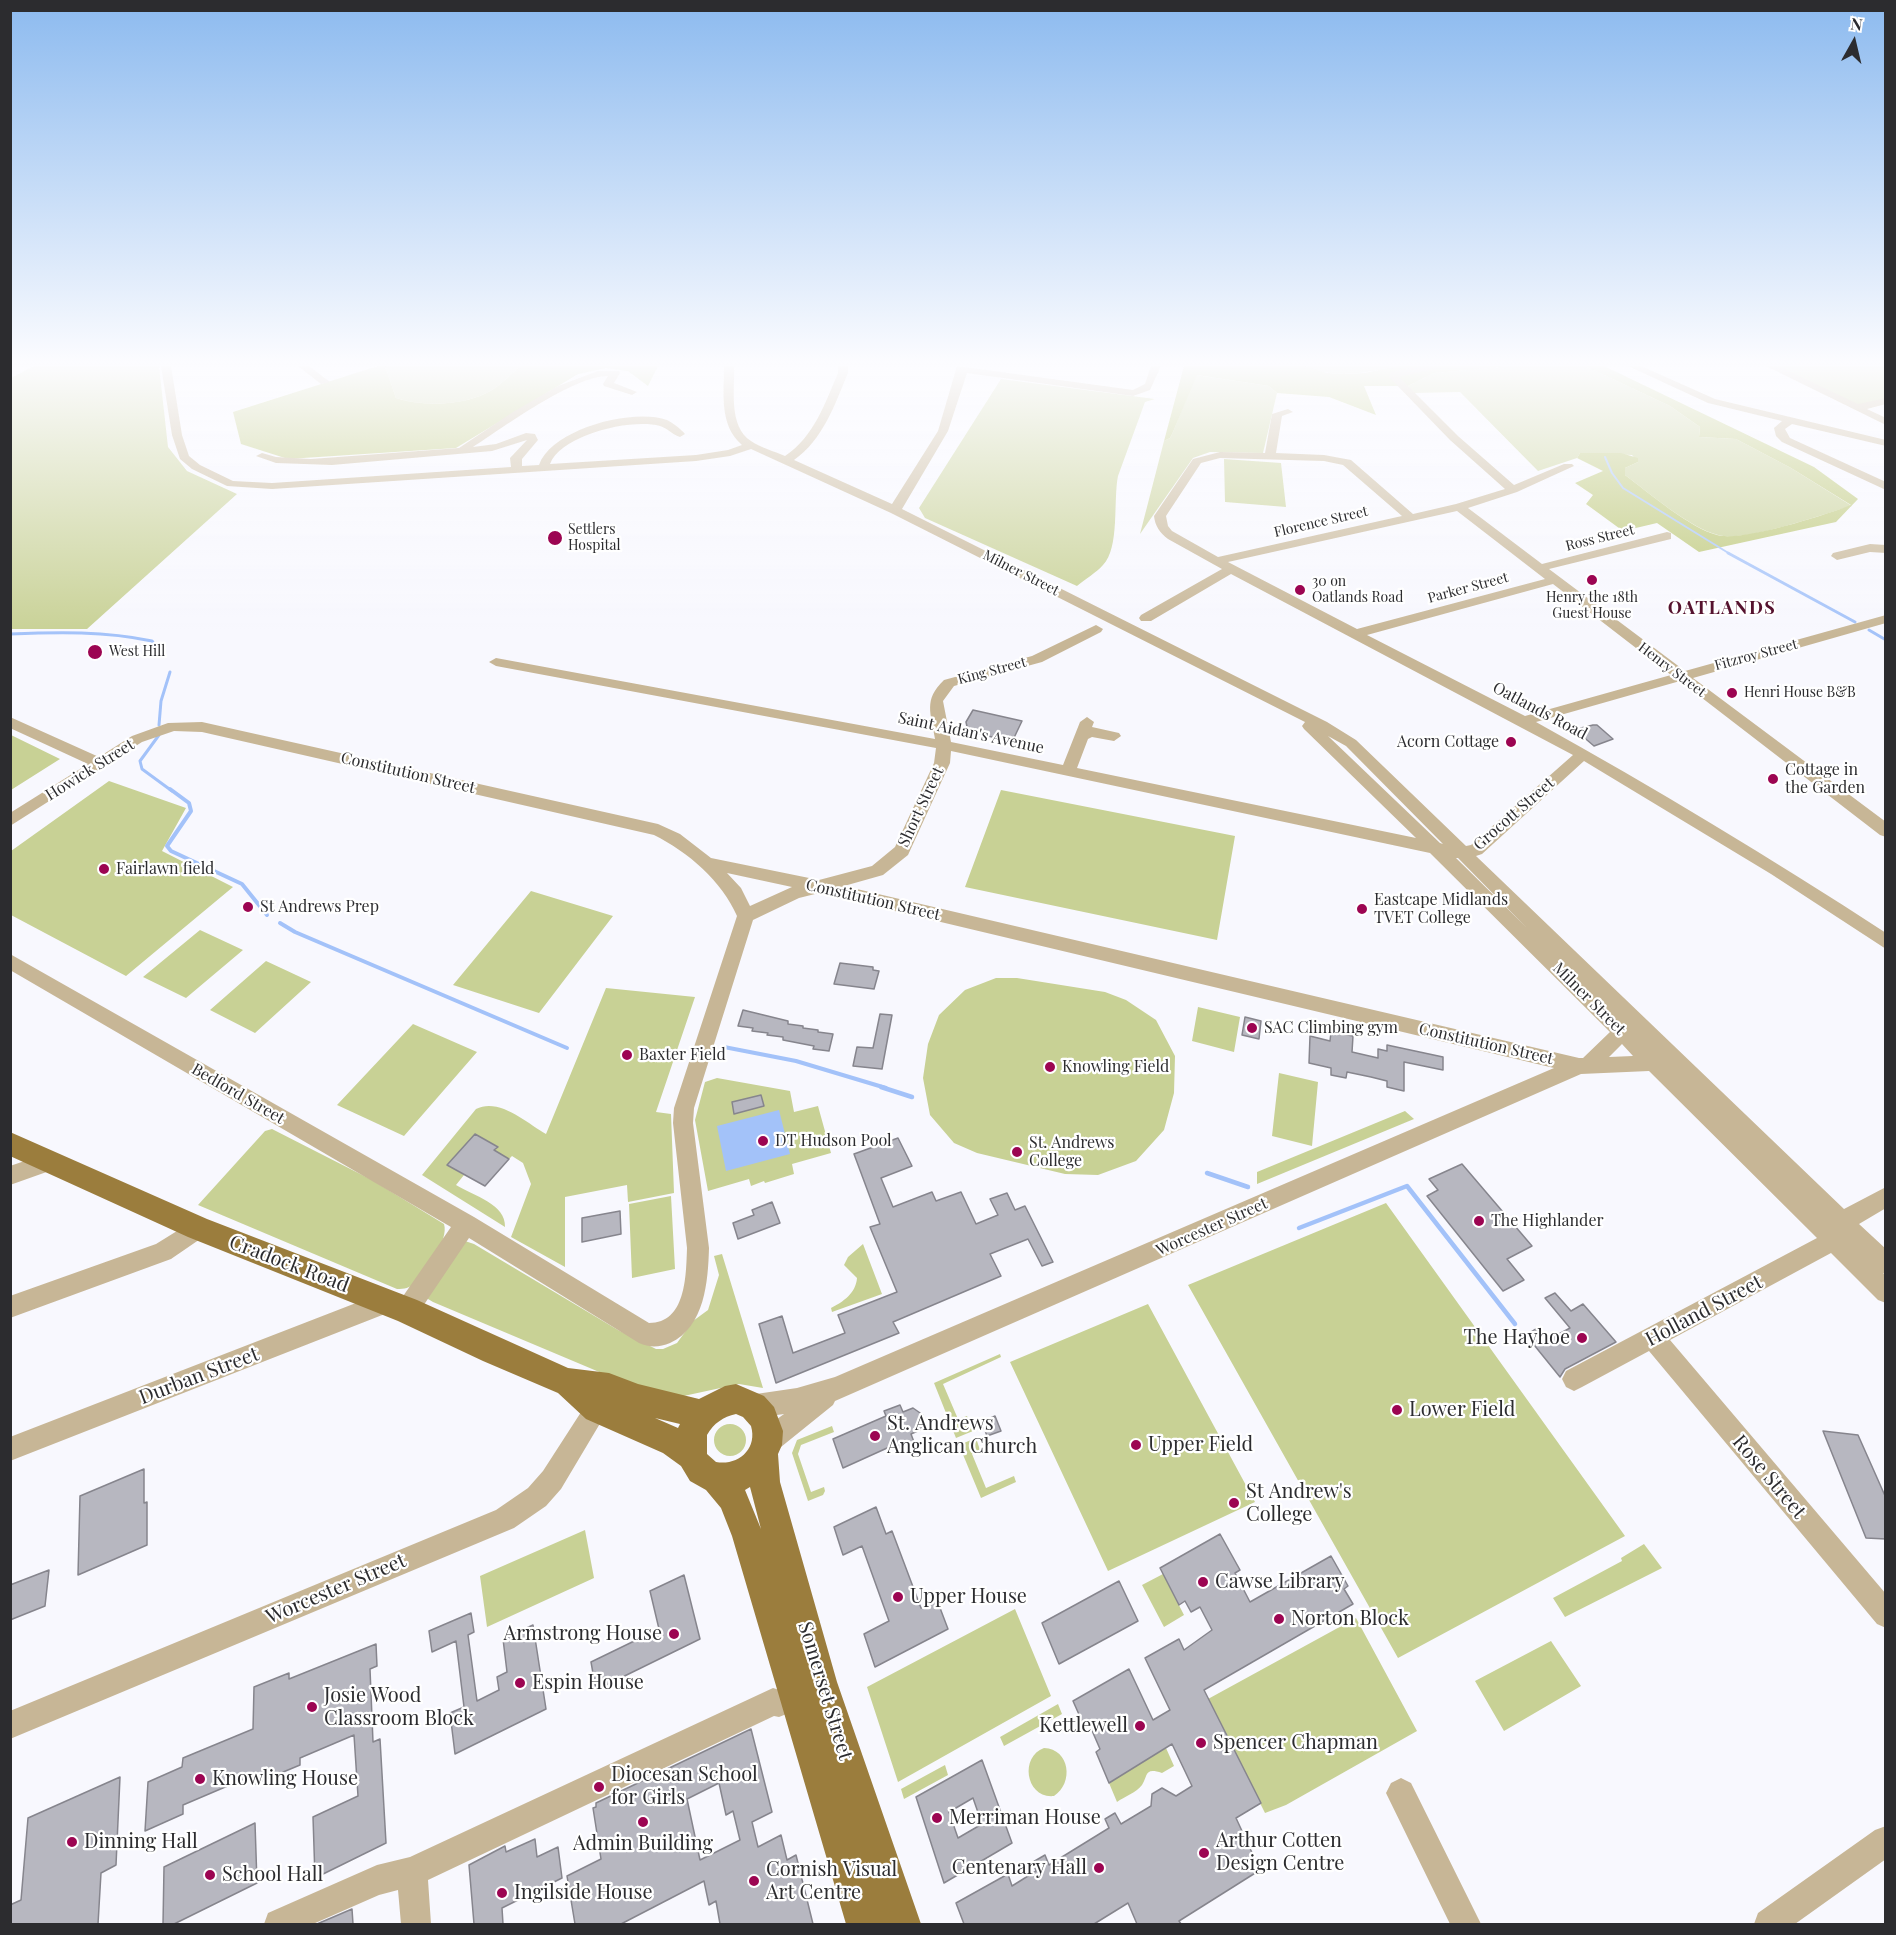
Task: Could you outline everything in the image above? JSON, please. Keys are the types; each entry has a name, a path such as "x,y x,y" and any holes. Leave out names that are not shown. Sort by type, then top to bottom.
{"main road":[{"name":"Cradock Road","path":"10,1143 198,1228 397,1306 493,1351 603,1398 674,1442 704,1467"},
{"name":"Cradock Road","path":"603,1398 649,1402 702,1415"},
{"path":"756,1406 736,1399 724,1400 712,1406 702,1415 694,1428 691,1442 704,1467 733,1480 745,1475 756,1466 765,1448"},
{"name":"Somerset Street","path":"756,1406 766,1423 764,1482 820,1682 902,1924"},
{"name":"Somerset Street","path":"704,1467 732,1497 748,1536 865,1924"}],"street":[{"path":"184,456 196,467 231,484 272,486 709,456"},
{"path":"263,456 292,462 379,456"},
{"path":"517,470 518,456"},
{"path":"543,468 548,456"},
{"name":"Milner Street","path":"774,456 895,510 1288,710 1322,724 1351,743 1461,853 1630,1029"},
{"path":"786,461 793,456"},
{"path":"895,510 928,456"},
{"name":"Oatlands Road","path":"1216,456 1197,462 1160,516 1160,525 1165,532 1582,754 1777,870 1886,942"},
{"path":"1274,456 1347,462 1410,518"},
{"path":"1475,456 1513,490"},
{"path":"1821,456 1886,487"},
{"name":"Florence Street","path":"1224,565 1459,507 1513,490 1568,466"},
{"name":"Henry Street","path":"1459,507 1886,831"},
{"name":"Ross Street","path":"1540,568 1667,536"},
{"path":"1838,556 1870,548 1886,549"},
{"path":"1146,618 1224,565"},
{"name":"Parker Street","path":"1354,634 1555,580"},
{"name":"Fitzroy Street","path":"1523,721 1886,620"},
{"name":"King Street","path":"944,745 936,701 941,691 949,683 967,676 1037,659 1096,629"},
{"name":"Saint Aidan's Avenue","path":"496,662 944,745 1437,849"},
{"name":"Milner Street","path":"1288,710 1349,762 1437,849 1663,1060 1833,1231 1886,1292"},
{"path":"10,722 99,763"},
{"name":"Howick Street","path":"10,821 137,740 173,726"},
{"name":"Constitution Street","path":"173,726 211,728 658,830 674,838 706,863 821,887 1584,1065"},
{"path":"1068,772 1084,729 1114,736"},
{"name":"Short Street","path":"746,916 794,893 877,871 902,851 942,763 944,745"},
{"name":"Grocott Street","path":"1437,849 1461,853 1476,850 1582,754"},
{"path":"706,863 735,892 746,916"},
{"name":"Bedford Street","path":"10,961 466,1224 630,1327 647,1335 660,1337 677,1329 690,1305 698,1267 698,1248 683,1123 684,1108 746,916"},
{"name":"Worcester Street","path":"756,1406 797,1400 836,1389 1584,1065 1630,1029"},
{"name":"Worcester Street","path":"1584,1065 1663,1060"},
{"path":"10,1176 48,1162"},
{"name":"Holland Street","path":"1574,1379 1653,1338 1886,1197"},
{"path":"397,1306 466,1224"},
{"path":"10,1307 163,1252 198,1228"},
{"name":"Milner Street","path":"1833,1231 1886,1264"},
{"name":"Durban Street","path":"10,1449 397,1306"},
{"name":"Rose Street","path":"1653,1338 1886,1615"},
{"name":"Worcester Street","path":"765,1448 836,1389"},
{"name":"Worcester Street","path":"10,1725 506,1519 537,1497 552,1480 603,1398"},
{"path":"279,1924 377,1880 412,1872 773,1702 779,1704"},
{"path":"1401,1792 1466,1924"},
{"path":"1769,1924 1886,1841"},
{"path":"412,1872 416,1924"}],"green space":[{"path":"11,456 175,456 187,471 237,494 87,629 11,629"},
{"path":"280,456 329,456 288,459"},
{"path":"952,456 1125,456 1118,476 1112,547 1103,565 1077,586 925,518 919,508"},
{"path":"1160,456 1198,456 1193,458 1140,534"},
{"path":"1523,456 1578,456 1577,458 1538,471"},
{"path":"1578,456 1638,458 1638,462 1625,468 1625,475 1682,518 1706,531 1729,536 1745,535 1804,521 1851,505 1769,456 1792,456 1814,467 1858,499 1836,522 1699,552 1657,523 1623,531 1586,504 1593,495 1575,483 1603,471 1577,458"},
{"path":"1633,456 1769,456 1852,506 1765,531 1746,535 1718,535 1683,518 1625,475 1625,468 1638,462"},
{"path":"1224,459 1281,463 1286,507 1225,502"},
{"path":"11,735 60,759 11,790"},
{"name":"Fairlawn field","path":"109,781 186,808 162,851 233,887 126,976 11,915 11,851"},
{"path":"1001,790 1235,836 1217,940 965,887"},
{"path":"531,891 613,916 539,1013 453,985"},
{"path":"200,930 243,950 186,998 143,977"},
{"path":"266,961 311,982 255,1033 210,1010"},
{"name":"Knowling Field","path":"996,978 1017,978 1105,992 1126,1000 1156,1020 1175,1056 1174,1093 1164,1130 1136,1161 1098,1175 1065,1174 977,1153 954,1143 930,1115 923,1078 928,1044 939,1015 965,990"},
{"path":"606,988 695,997 656,1112 671,1114 674,1193 628,1202 627,1185 565,1197 565,1267 511,1237 531,1184 523,1163 512,1156 509,1159 494,1150 497,1146 475,1135 447,1165 464,1175 456,1185 495,1207 504,1219 505,1227 422,1175 476,1109 485,1106 494,1106 512,1113 546,1134"},
{"path":"1198,1007 1240,1017 1234,1052 1192,1041"},
{"path":"413,1024 477,1052 404,1136 337,1105"},
{"path":"1279,1073 1318,1082 1312,1146 1272,1136"},
{"name":"DT Hudson Pool","path":"717,1078 790,1091 794,1112 818,1106 831,1153 792,1164 794,1174 765,1183 764,1181 751,1186 749,1179 708,1191 695,1120 705,1082"},
{"path":"1405,1111 1414,1119 1257,1184 1257,1172"},
{"path":"272,1129 372,1180 444,1224 445,1231 440,1247 415,1283 407,1288 397,1289 198,1205 265,1131"},
{"path":"671,1196 675,1269 632,1278 629,1204"},
{"name":"Lower Field","path":"1386,1203 1625,1536 1398,1658 1188,1285"},
{"path":"465,1241 474,1244 618,1330 656,1349 663,1349 677,1343 693,1321 708,1310 719,1275 714,1256 722,1254 763,1388 739,1384 679,1397 642,1390 433,1302 428,1299 427,1294"},
{"path":"863,1244 882,1294 832,1312 831,1308 844,1300 854,1288 857,1278 844,1265 848,1257"},
{"name":"Upper Field","path":"1148,1304 1255,1502 1108,1571 1010,1362"},
{"path":"1000,1354 1001,1357 943,1384 958,1419 967,1416 973,1431 956,1438 934,1383"},
{"path":"730,1424 741,1429 746,1440 741,1451 730,1456 719,1451 714,1440 719,1429"},
{"path":"832,1426 834,1432 801,1445 798,1454 811,1492 824,1487 825,1491 823,1495 808,1501 792,1453 797,1440"},
{"path":"976,1438 980,1450 972,1454 986,1488 1014,1476 1016,1482 981,1498 959,1445"},
{"path":"585,1530 594,1578 487,1627 480,1576"},
{"path":"1644,1544 1662,1568 1565,1617 1553,1598 1622,1561 1621,1558"},
{"path":"1163,1574 1184,1615 1164,1627 1142,1585"},
{"path":"1015,1609 1051,1696 898,1782 867,1687"},
{"path":"1356,1618 1417,1731 1286,1805 1265,1813 1208,1699"},
{"path":"1551,1641 1581,1686 1504,1731 1475,1681"},
{"path":"1058,1704 1062,1714 1004,1746 1000,1737"},
{"path":"1044,1748 1059,1754 1066,1768 1065,1783 1054,1796 1037,1791 1029,1776 1031,1760"},
{"path":"1166,1748 1174,1766 1162,1773 1152,1771 1147,1773 1140,1788 1117,1802 1109,1783"},
{"path":"945,1765 948,1775 904,1799 901,1789"}],"water":[{"path":"779,1110 790,1154 726,1171 717,1126"}],"building":[{"path":"973,710 1022,721 1012,742 968,731 966,722"},
{"path":"1597,725 1613,739 1594,746 1580,734 1586,732 1581,728"},
{"path":"840,963 873,967 873,970 879,971 874,989 834,984"},
{"path":"743,1010 788,1021 788,1024 818,1030 818,1032 833,1034 829,1051 813,1049 814,1046 783,1040 783,1037 767,1035 768,1033 752,1031 753,1028 738,1026"},
{"path":"880,1014 892,1015 882,1069 853,1066 857,1047 873,1048"},
{"name":"SAC Climbing gym","path":"1245,1017 1261,1021 1259,1039 1242,1035"},
{"path":"1331,1032 1353,1036 1352,1052 1378,1058 1378,1049 1387,1051 1387,1045 1443,1057 1443,1070 1404,1062 1404,1091 1387,1087 1387,1081 1371,1077 1347,1072 1346,1078 1331,1075 1331,1068 1309,1063 1310,1036 1330,1041"},
{"path":"761,1095 764,1106 734,1114 732,1102"},
{"path":"475,1134 498,1147 494,1150 509,1159 485,1186 447,1165"},
{"path":"898,1138 912,1166 881,1178 893,1207 932,1192 936,1201 961,1192 976,1224 998,1215 990,1199 1007,1193 1015,1210 1025,1206 1053,1262 1042,1266 1028,1239 990,1254 1001,1276 893,1322 899,1333 776,1383 759,1324 782,1316 793,1353 845,1333 838,1315 897,1292 870,1227 880,1224 854,1154"},
{"name":"The Highlander","path":"1462,1164 1532,1246 1507,1259 1524,1280 1503,1291 1427,1196 1438,1190 1429,1179"},
{"path":"772,1202 780,1223 738,1239 733,1223 754,1215 752,1210"},
{"path":"620,1211 621,1234 582,1242 582,1218"},
{"name":"The Hayhoe","path":"1555,1293 1571,1311 1583,1304 1616,1342 1565,1369 1560,1377 1526,1335 1536,1329 1546,1341 1570,1328 1545,1298"},
{"name":"St. Andrews Anglican Church","path":"900,1405 903,1412 913,1408 923,1415 923,1426 911,1434 914,1442 898,1449 896,1444 843,1468 833,1439 886,1416 884,1411"},
{"path":"995,1416 1001,1431 987,1436 982,1422"},
{"path":"1823,1431 1858,1435 1886,1498 1886,1539 1866,1538"},
{"path":"144,1469 147,1545 78,1575 80,1496"},
{"name":"Upper House","path":"876,1507 886,1534 892,1531 921,1608 937,1600 948,1629 875,1667 864,1634 889,1621 862,1546 843,1555 834,1527"},
{"path":"1220,1534 1240,1570 1235,1573 1250,1602 1331,1556 1348,1586 1344,1589 1353,1604 1204,1690 1261,1803 1236,1818 1260,1870 1179,1921 1181,1924 1137,1924 1128,1903 1094,1924 964,1924 956,1903 1008,1874 1012,1886 1036,1871 1033,1862 1045,1855 1049,1865 1109,1828 1105,1819 1115,1813 1121,1824 1151,1806 1152,1794 1162,1788 1176,1796 1192,1786 1172,1744 1109,1783 1096,1752 1100,1749 1090,1726 1085,1728 1073,1701 1129,1669 1153,1720 1170,1710 1145,1658 1179,1639 1184,1650 1212,1630 1200,1607 1191,1612 1185,1601 1179,1605 1160,1568"},
{"path":"49,1570 45,1606 10,1620 10,1585"},
{"name":"Armstrong House","path":"684,1575 700,1639 596,1690 591,1662 659,1629 650,1591"},
{"path":"1119,1581 1138,1621 1059,1664 1042,1623"},
{"name":"Espin House","path":"471,1613 474,1632 468,1635 477,1701 499,1690 497,1677 507,1672 503,1639 533,1625 546,1709 455,1754 450,1713 464,1707 456,1641 432,1652 429,1631"},
{"path":"376,1644 377,1666 370,1669 373,1742 380,1739 386,1843 315,1878 313,1817 358,1796 354,1735 300,1758 300,1765 252,1785 251,1776 183,1805 183,1814 145,1831 148,1782 182,1767 183,1758 253,1729 254,1687 289,1673 289,1679"},
{"name":"Admin Building","path":"751,1729 772,1812 752,1822 758,1847 781,1835 787,1860 796,1855 813,1924 720,1924 716,1901 709,1905 704,1881 621,1924 575,1924 567,1876 601,1859 593,1808 596,1807 596,1803","holes":["719,1783 726,1815 733,1811 740,1840 700,1860 687,1799"]},
{"name":"Merriman House","path":"982,1760 1012,1843 944,1883 916,1797","holes":["973,1798 982,1824 958,1838 949,1812"]},
{"name":"Dinning Hall","path":"120,1777 116,1865 101,1873 98,1924 10,1924 10,1905 21,1900 28,1818"},
{"name":"School Hall","path":"255,1823 257,1883 174,1924 163,1924 164,1867"},
{"name":"Ingilside House","path":"535,1839 537,1857 558,1847 562,1878 502,1908 503,1924 474,1924 469,1865 505,1846 506,1852"},
{"path":"352,1909 353,1924 317,1924"}],"waterway":[{"path":"1605,457 1612,473 1623,488 1730,554"},
{"path":"1728,553 1855,622"},
{"path":"1869,630 1886,640"},
{"path":"10,634 117,635 152,641 163,656"},
{"path":"159,725 161,701 170,672"},
{"path":"159,735 140,761 142,769 172,791"},
{"path":"170,789 189,803 191,811 167,846 171,851 242,884 267,915"},
{"path":"280,923 295,932 567,1048"},
{"path":"724,1047 796,1061 886,1088"},
{"path":"881,1087 912,1097"},
{"path":"1207,1173 1248,1187"},
{"path":"1299,1228 1407,1186 1515,1324"}],"place":[{"name":"Settlers Hospital","path":"555,538"},
{"name":"Henry the 18th Guest House","path":"1592,580"},
{"name":"30 on Oatlands Road","path":"1300,590"},
{"name":"West Hill","path":"95,652"},
{"name":"Henri House B&B","path":"1732,693"},
{"name":"Acorn Cottage","path":"1511,742"},
{"name":"Cottage in the Garden","path":"1773,779"},
{"name":"Fairlawn field","path":"104,869"},
{"name":"St Andrews Prep","path":"248,907"},
{"name":"Eastcape Midlands TVET College","path":"1362,909"},
{"name":"SAC Climbing gym","path":"1252,1028"},
{"name":"Baxter Field","path":"627,1055"},
{"name":"Knowling Field","path":"1050,1067"},
{"name":"DT Hudson Pool","path":"763,1141"},
{"name":"St. Andrews College","path":"1017,1152"},
{"name":"The Highlander","path":"1479,1221"},
{"name":"The Hayhoe","path":"1582,1338"},
{"name":"Lower Field","path":"1397,1410"},
{"name":"St. Andrews Anglican Church","path":"875,1436"},
{"name":"Upper Field","path":"1136,1445"},
{"name":"St Andrew's College","path":"1234,1503"},
{"name":"Cawse Library","path":"1203,1582"},
{"name":"Upper House","path":"898,1597"},
{"name":"Norton Block","path":"1279,1619"},
{"name":"Armstrong House","path":"674,1634"},
{"name":"Espin House","path":"520,1683"},
{"name":"Josie Wood Classroom Block","path":"312,1707"},
{"name":"Kettlewell","path":"1140,1726"},
{"name":"Spencer Chapman","path":"1201,1743"},
{"name":"Knowling House","path":"200,1779"},
{"name":"Diocesan School for Girls","path":"599,1787"},
{"name":"Merriman House","path":"937,1818"},
{"name":"Admin Building","path":"643,1822"},
{"name":"Dinning Hall","path":"72,1842"},
{"name":"Arthur Cotten Design Centre","path":"1204,1853"},
{"name":"Centenary Hall","path":"1099,1868"},
{"name":"School Hall","path":"210,1875"},
{"name":"Cornish Visual Art Centre","path":"754,1881"},
{"name":"Ingilside House","path":"502,1893"}],"district":[{"name":"OATLANDS","path":"1722,608"}]}
